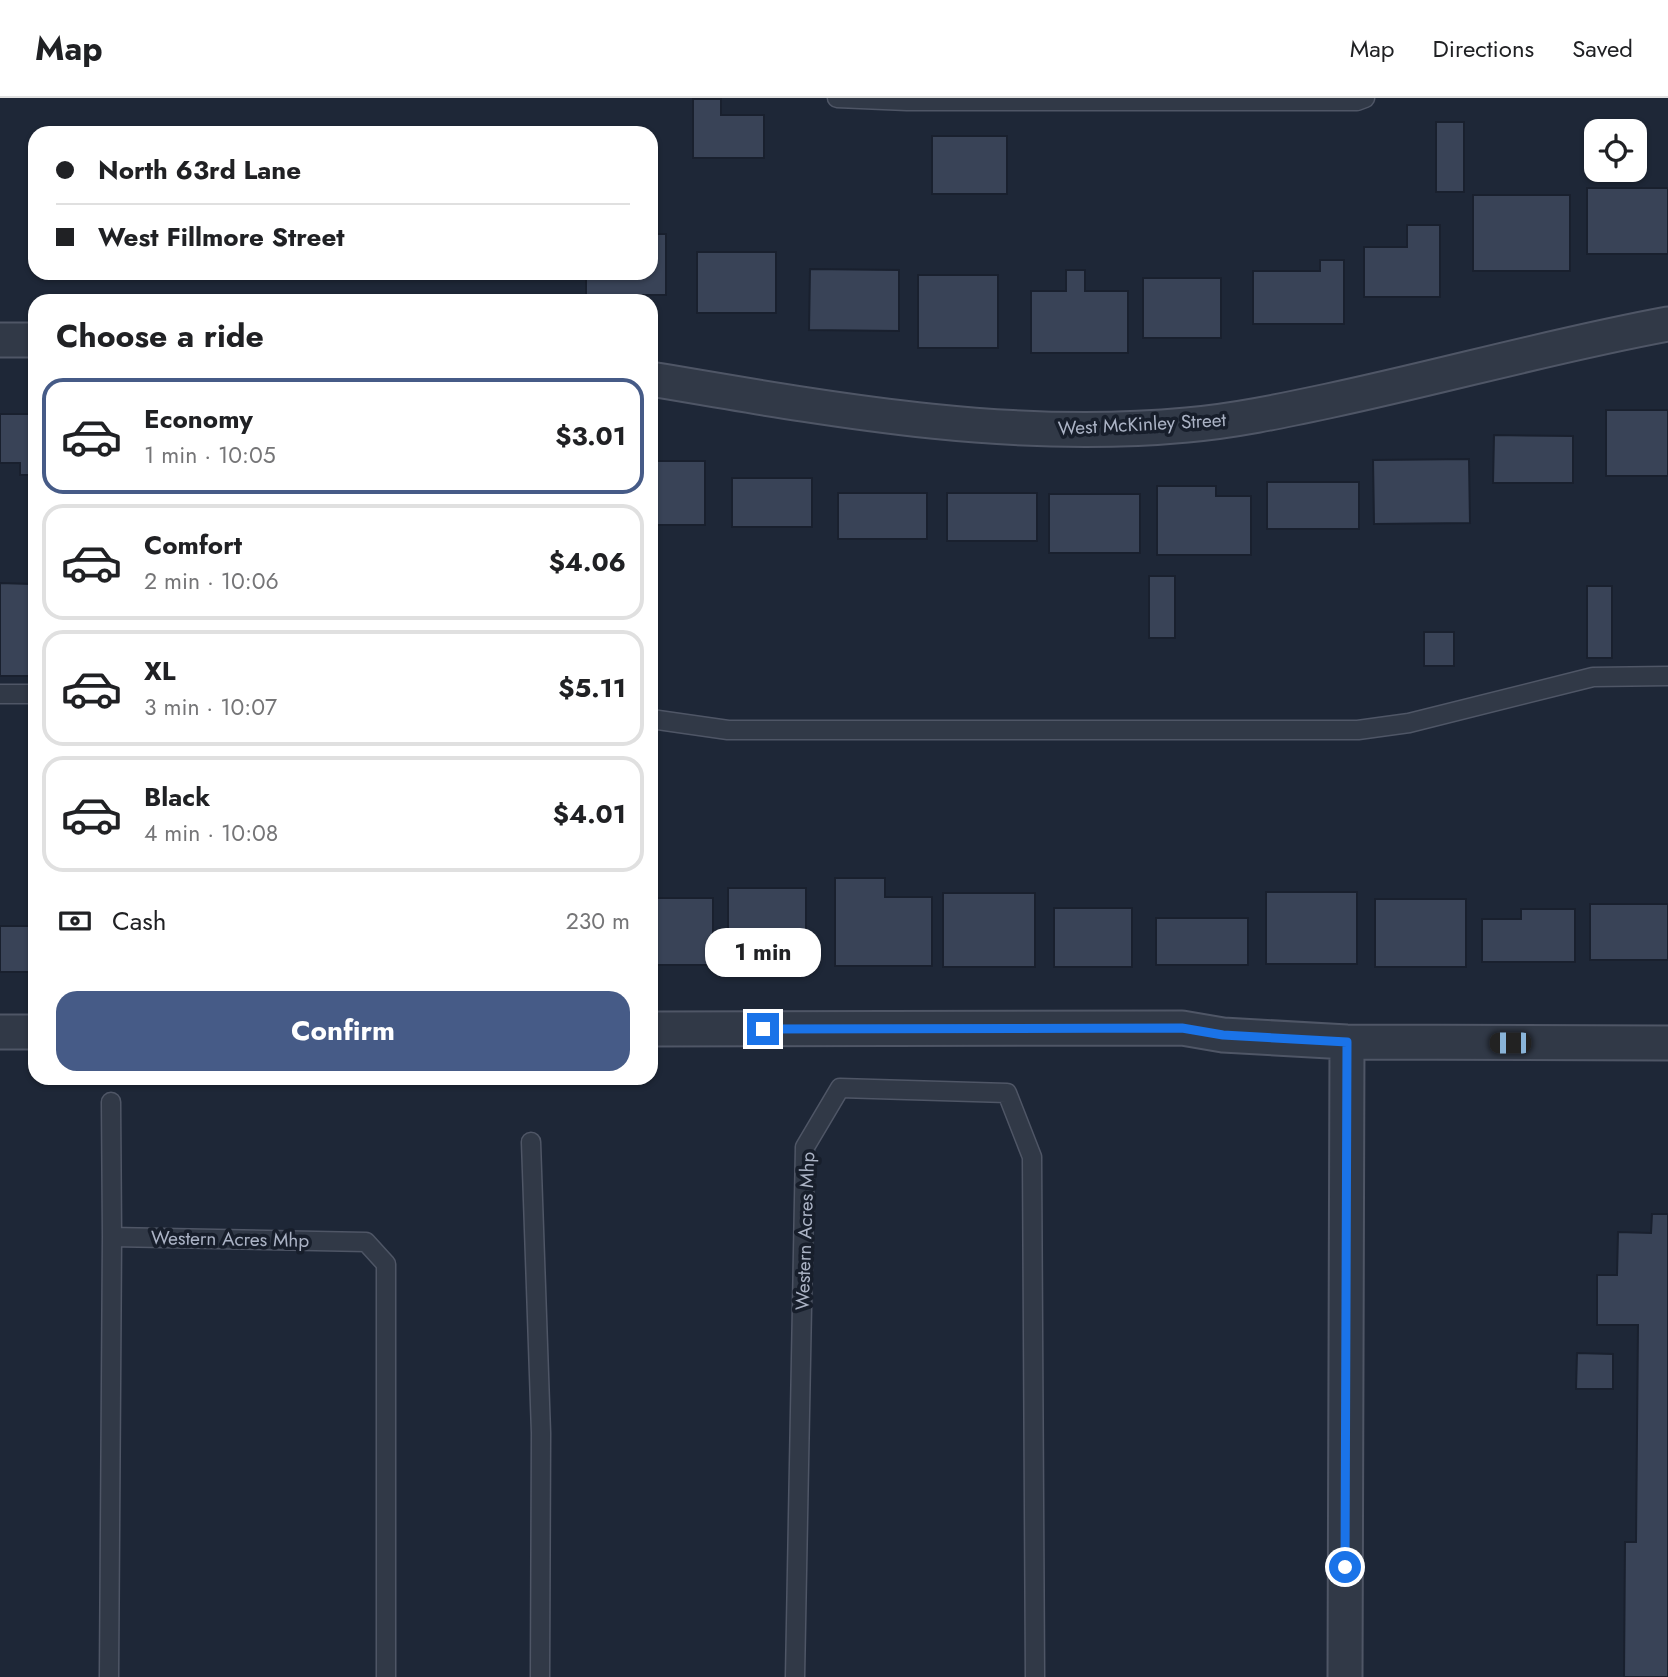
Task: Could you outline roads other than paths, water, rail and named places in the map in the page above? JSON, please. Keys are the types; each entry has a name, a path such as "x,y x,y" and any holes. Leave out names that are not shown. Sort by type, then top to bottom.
{"street":[{"name":"West McKinley Street","path":"658,380 831,410 986,427 1085,430 1187,425 1265,414 1352,396 1619,333 1668,324"},
{"path":"0,340 28,340"},
{"path":"658,1029 1182,1028 1223,1035 1347,1042 1668,1043"},
{"path":"0,1032 28,1032"},
{"path":"1345,1677 1347,1042"}],"lane":[{"path":"837,98 907,101 1357,101 1365,98"},
{"path":"658,720 729,730 1358,730 1409,723 1593,677 1668,676"},
{"path":"0,694 28,694"},
{"name":"Western Acres Mhp","path":"795,1677 805,1147 840,1088 1007,1093 1032,1157 1035,1677"},
{"path":"109,1677 111,1102"},
{"path":"531,1142 541,1433 540,1677"},
{"name":"Western Acres Mhp","path":"112,1237 366,1241 386,1264 386,1677"}]}
